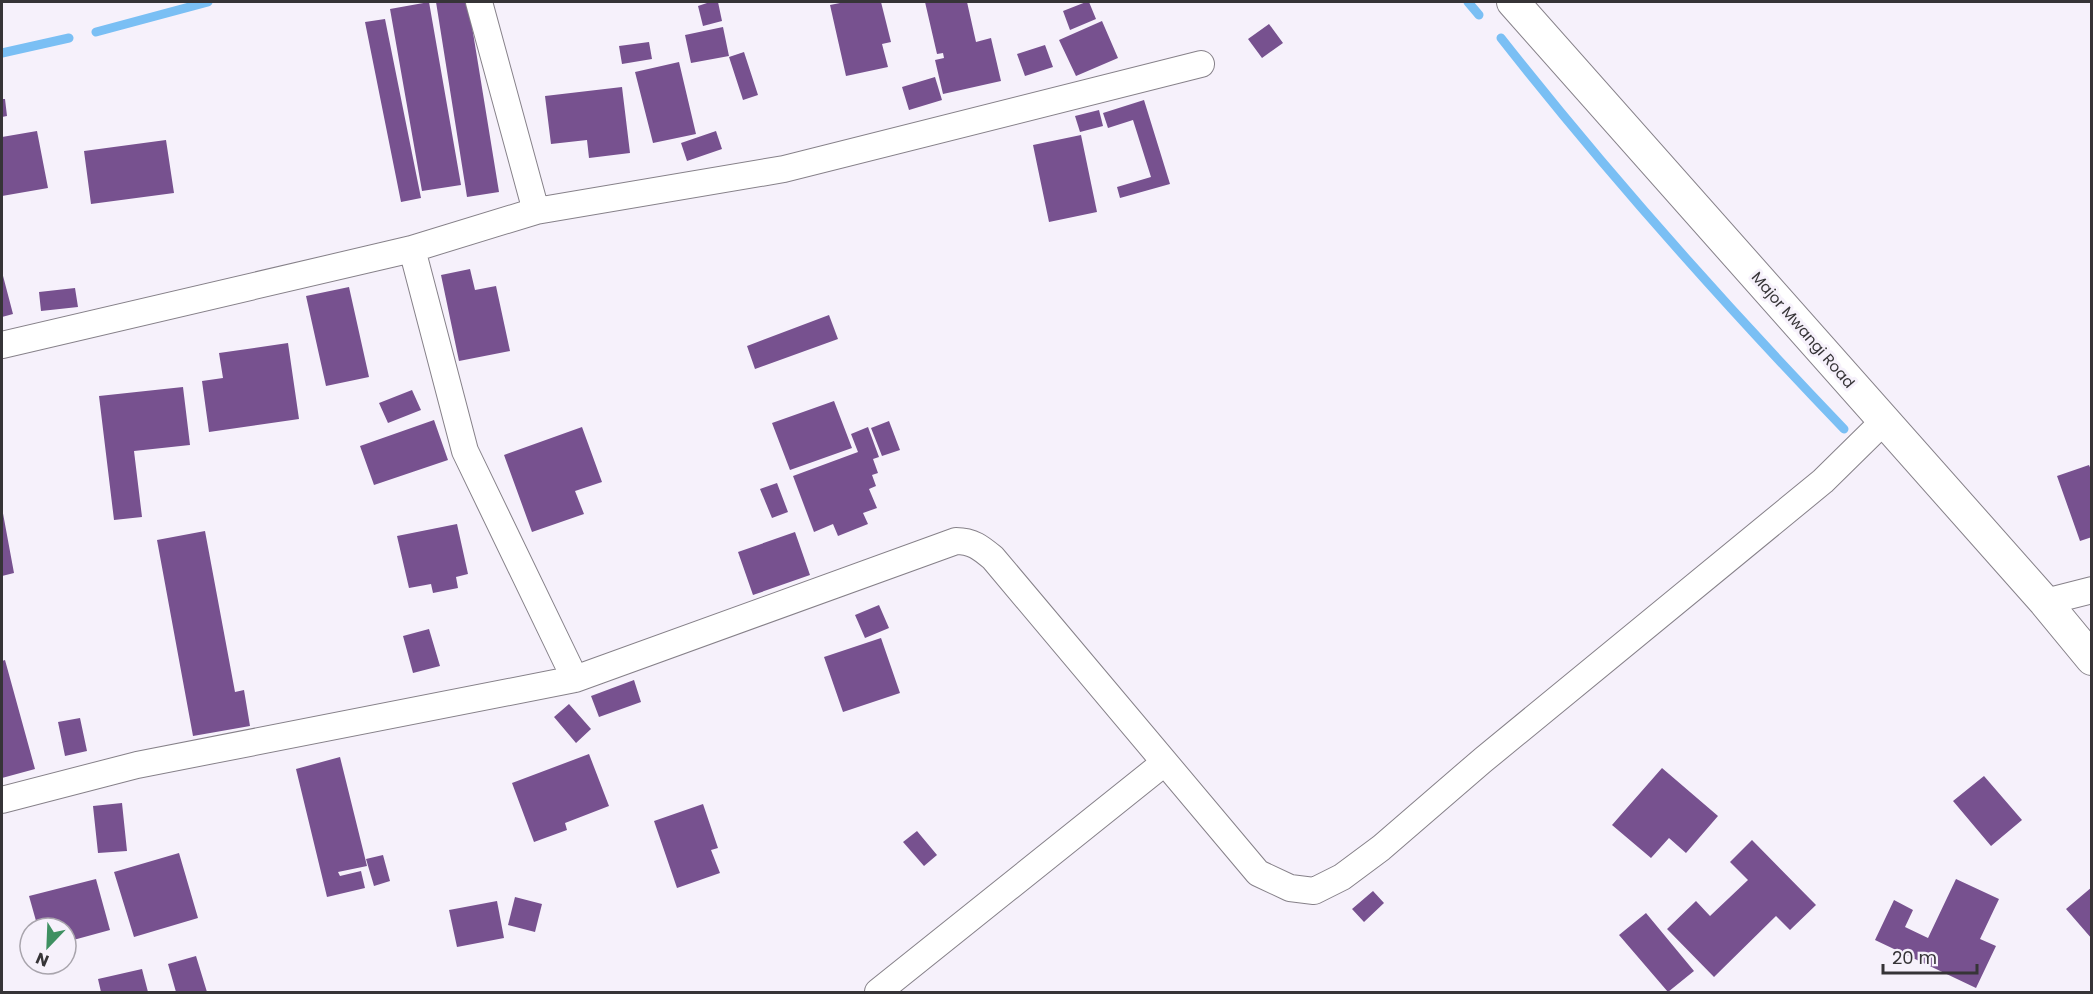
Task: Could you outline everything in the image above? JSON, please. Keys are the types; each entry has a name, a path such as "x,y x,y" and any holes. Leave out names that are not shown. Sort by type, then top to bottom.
{"street":[{"path":"479,2 537,211"},
{"name":"Major Mwangi Road","path":"1513,2 2045,602 2091,659"},
{"path":"2,345 412,249 537,211 784,169 1200,64"},
{"path":"412,249 465,451 575,679"},
{"path":"2,800 137,765 575,679 956,541 969,541 980,546 993,558 1258,873 1290,888 1314,891 1342,877 1381,848 1483,760 1823,481 1884,421"},
{"path":"2045,602 2091,590"},
{"path":"878,993 1164,763"}],"building":[{"path":"429,2 461,185 422,191 390,9"},
{"path":"436,2 468,2 499,192 467,197"},
{"path":"718,2 722,21 703,26 698,6"},
{"path":"845,2 881,2 891,42 882,44 888,67 846,76 830,5"},
{"path":"925,2 967,2 976,42 991,38 1001,81 943,94 935,60 944,58 943,53 937,54"},
{"path":"1089,2 1096,19 1070,30 1063,11"},
{"path":"385,19 421,198 401,202 365,22"},
{"path":"1102,21 1118,58 1076,76 1059,40"},
{"path":"1269,24 1283,43 1262,58 1248,39"},
{"path":"723,27 729,56 691,63 685,35"},
{"path":"649,42 652,59 622,64 619,46"},
{"path":"1045,45 1053,67 1025,76 1017,54"},
{"path":"744,52 758,95 743,100 729,57"},
{"path":"679,62 696,134 653,143 635,72"},
{"path":"935,77 942,100 909,110 902,87"},
{"path":"622,87 630,153 589,158 587,140 551,144 545,96"},
{"path":"2,99 5,99 7,116 2,117"},
{"path":"1144,100 1170,184 1120,198 1117,187 1151,177 1133,120 1108,128 1103,113"},
{"path":"1099,110 1103,126 1080,132 1075,116"},
{"path":"37,131 48,188 2,196 2,137"},
{"path":"716,131 722,149 687,161 681,143"},
{"path":"1081,135 1097,212 1049,222 1033,145"},
{"path":"166,140 174,193 91,204 84,151"},
{"path":"470,269 475,290 496,286 510,351 459,361 441,275"},
{"path":"2,272 13,314 2,317"},
{"path":"349,287 369,377 326,386 306,296"},
{"path":"75,288 78,307 41,311 39,292"},
{"path":"829,315 838,339 755,369 747,346"},
{"path":"288,343 299,419 209,432 202,381 223,378 219,353"},
{"path":"183,387 190,445 134,451 142,517 114,520 99,396"},
{"path":"412,390 421,410 388,423 379,403"},
{"path":"834,401 852,448 790,470 772,423"},
{"path":"434,420 448,460 374,485 360,446"},
{"path":"889,421 900,450 882,456 871,428"},
{"path":"582,427 602,482 575,491 584,514 532,532 504,455"},
{"path":"868,427 879,457 873,459 878,473 872,475 876,486 869,489 877,508 863,513 868,524 838,536 833,524 814,532 793,476 858,452 851,434"},
{"path":"2089,465 2092,472 2092,537 2080,541 2057,476"},
{"path":"777,483 788,512 772,518 760,489"},
{"path":"2,508 14,573 2,576"},
{"path":"457,524 468,574 456,577 458,588 433,593 431,584 409,588 397,536"},
{"path":"205,531 235,692 244,690 250,726 193,736 157,540"},
{"path":"795,532 810,575 753,595 738,552"},
{"path":"879,605 889,628 865,638 855,615"},
{"path":"429,629 440,666 413,673 403,636"},
{"path":"881,638 900,693 843,712 824,657"},
{"path":"5,660 35,769 2,778 2,661"},
{"path":"634,680 641,702 599,717 591,696"},
{"path":"569,704 591,729 576,743 554,717"},
{"path":"80,718 87,751 65,756 58,722"},
{"path":"589,754 609,806 565,823 567,830 534,842 512,783"},
{"path":"340,757 367,866 338,872 340,876 361,871 365,888 327,897 296,769"},
{"path":"1662,768 1718,816 1686,853 1669,838 1651,858 1612,825"},
{"path":"1984,776 2022,820 1991,846 1953,801"},
{"path":"122,803 127,851 98,853 93,806"},
{"path":"703,804 718,848 711,850 720,873 677,888 654,821"},
{"path":"917,831 937,855 924,866 903,842"},
{"path":"1752,840 1816,905 1790,930 1776,916 1714,977 1667,929 1696,901 1710,916 1748,880 1730,862"},
{"path":"179,853 198,918 134,937 114,872"},
{"path":"383,855 390,881 374,886 366,859"},
{"path":"96,879 110,930 78,939 78,916 35,916 29,896"},
{"path":"1956,879 1999,899 1980,939 1996,946 1976,988 1875,940 1894,900 1913,910 1905,927 1928,938"},
{"path":"2092,887 2092,939 2066,909"},
{"path":"1373,891 1384,903 1364,922 1352,909"},
{"path":"515,897 542,904 535,932 508,925"},
{"path":"497,901 504,938 457,947 449,910"},
{"path":"1646,913 1694,971 1668,992 1619,935"},
{"path":"196,956 207,992 176,992 168,964"},
{"path":"142,969 148,992 101,992 98,979"}],"waterway":[{"path":"96,32 208,2"},
{"path":"1468,2 1479,15"},
{"path":"2,53 69,38"},
{"path":"1501,38 1668,238 1844,429"}]}
